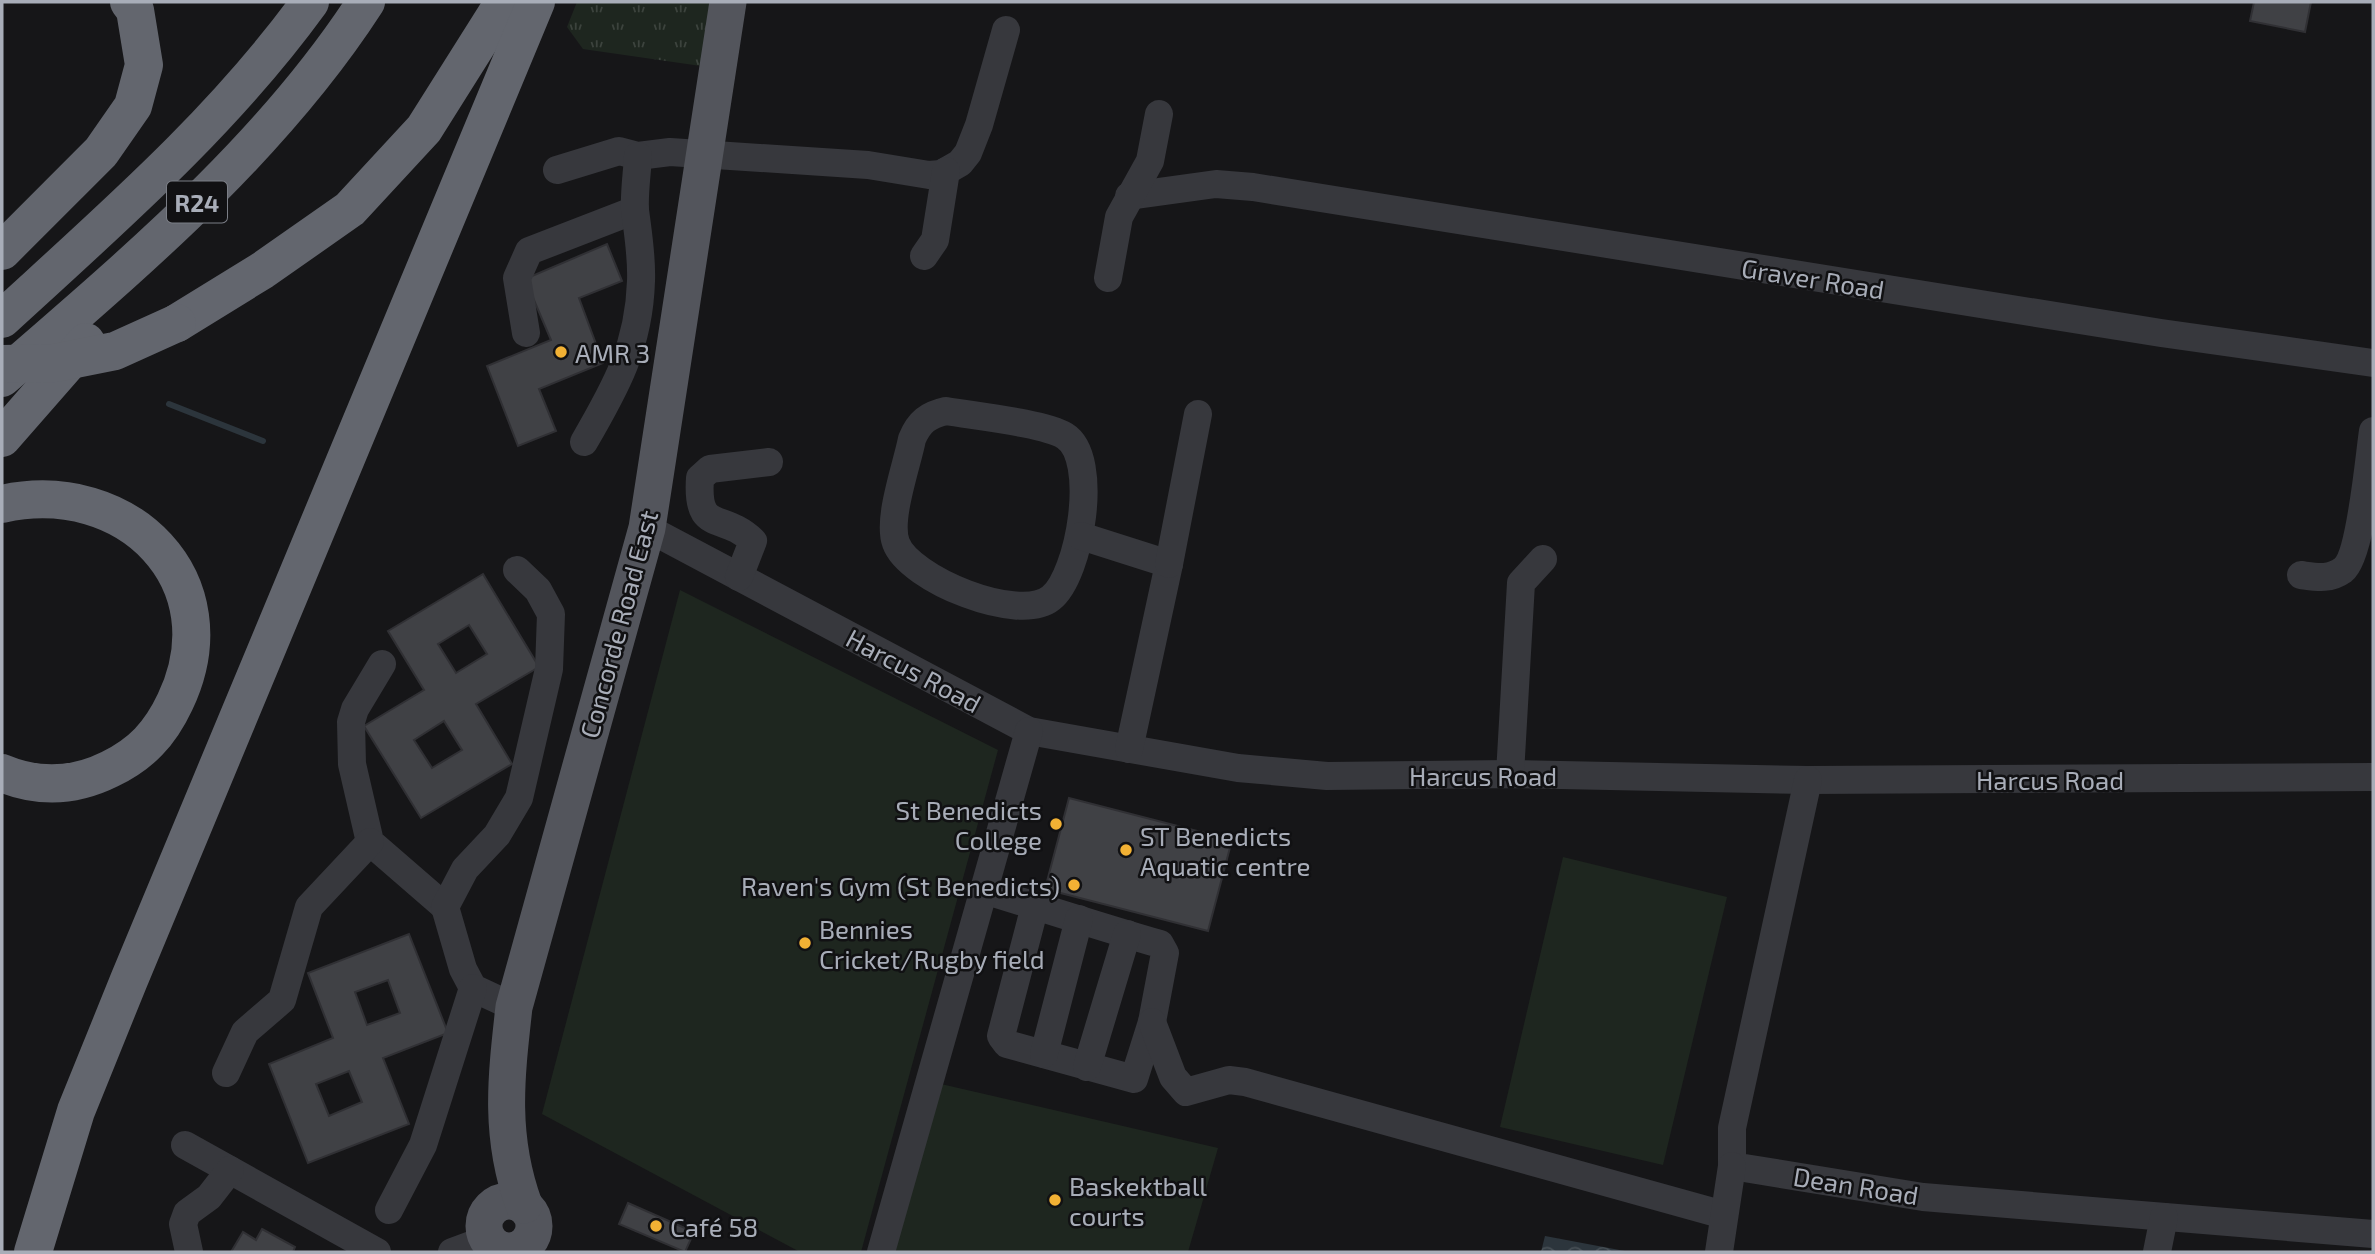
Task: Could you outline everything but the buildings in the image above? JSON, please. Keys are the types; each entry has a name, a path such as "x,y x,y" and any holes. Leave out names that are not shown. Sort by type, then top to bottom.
{"highway":[{"path":"2,251 101,152 133,106 145,65 135,10 129,2"},
{"name":"R24","path":"2,320 180,155 268,60 310,2"},
{"name":"R24","path":"2,378 103,290 214,186 301,94 366,2"},
{"path":"2,364 55,363 115,351 177,323 263,270 350,209 424,129 504,2"},
{"path":"33,1252 76,1111 119,1003 536,2"},
{"path":"2,438 97,329 214,186"},
{"path":"2,504 45,498 77,502 103,508 130,522 156,545 173,573 189,613 191,640 187,673 166,721 152,740 128,760 98,775 64,784 37,784 2,773"}],"main road":[{"name":"Concorde Road East","path":"514,1235 506,1075 514,1007 647,528 727,2"}],"street":[{"path":"557,170 620,150 638,156 670,152 868,165 929,175 946,171 960,163 972,144 1006,30"},
{"path":"1108,278 1119,217 1150,161 1159,114"},
{"path":"584,442 620,381 637,321 641,281 640,232 635,210 638,156"},
{"path":"924,256 935,240 946,171"},
{"name":"Graver Road","path":"1129,196 1216,184 1253,187 2161,333 2373,363"},
{"path":"526,333 517,278 529,251 635,210"},
{"path":"946,411 1058,432 1069,438 1077,446 1083,466 1081,536 1058,591 1038,605 1006,605 972,596 913,564 896,543 894,523 917,426 936,413 946,411"},
{"path":"1129,749 1198,414"},
{"path":"2301,575 2326,578 2344,569 2355,551 2373,431"},
{"path":"739,577 752,541 704,513 698,500 700,478 710,469 769,463"},
{"name":"Harcus Road","path":"647,528 1029,731 1238,768 1314,775 1510,774 1808,780 2373,777"},
{"path":"1081,536 1169,564"},
{"path":"1510,774 1521,583 1543,559"},
{"path":"445,907 460,875 497,835 519,798 549,669 551,614 538,590 517,570"},
{"path":"382,664 355,709 351,722 352,764 370,842 445,907 463,969 472,988 514,1007"},
{"path":"881,1252 1029,731"},
{"path":"1719,1252 1732,1167 1732,1128 1808,780"},
{"path":"226,1073 245,1032 282,1000 309,907 370,842"},
{"path":"984,890 1160,944 1165,949 1152,1022 1134,1079 1007,1044 1001,1037 1035,906"},
{"path":"1044,1054 1079,919"},
{"path":"1087,1067 1127,934"},
{"path":"389,1210 423,1145 472,988"},
{"path":"1152,1022 1173,1077 1186,1092 1229,1080 1245,1082 1724,1215"},
{"path":"185,1145 377,1252"},
{"name":"Dean Road","path":"1732,1167 1923,1196 2164,1217 2327,1241 2373,1234"},
{"path":"189,1252 183,1224 187,1213 209,1197 230,1170"},
{"path":"2157,1252 2164,1217"},
{"path":"452,1252 514,1235"}],"green space":[{"path":"577,2 730,2 701,66 583,49 567,27"},
{"path":"680,590 998,750 861,1252 800,1252 542,1114"},
{"path":"1563,857 1727,897 1663,1165 1500,1127"},
{"name":"Baskektball courts","path":"941,1084 1218,1148 1188,1252 892,1252"}],"water":[{"path":"1545,1236 1630,1252 1541,1252"}],"waterway":[{"path":"169,404 263,441"}],"place":[{"name":"AMR 3","path":"561,352"},
{"name":"St Benedicts College","path":"1056,824"},
{"name":"ST Benedicts Aquatic centre","path":"1126,850"},
{"name":"Raven's Gym (St Benedicts)","path":"1074,885"},
{"name":"Bennies Cricket/Rugby field","path":"805,943"},
{"name":"Baskektball courts","path":"1055,1200"},
{"name":"Café 58","path":"656,1226"}]}
